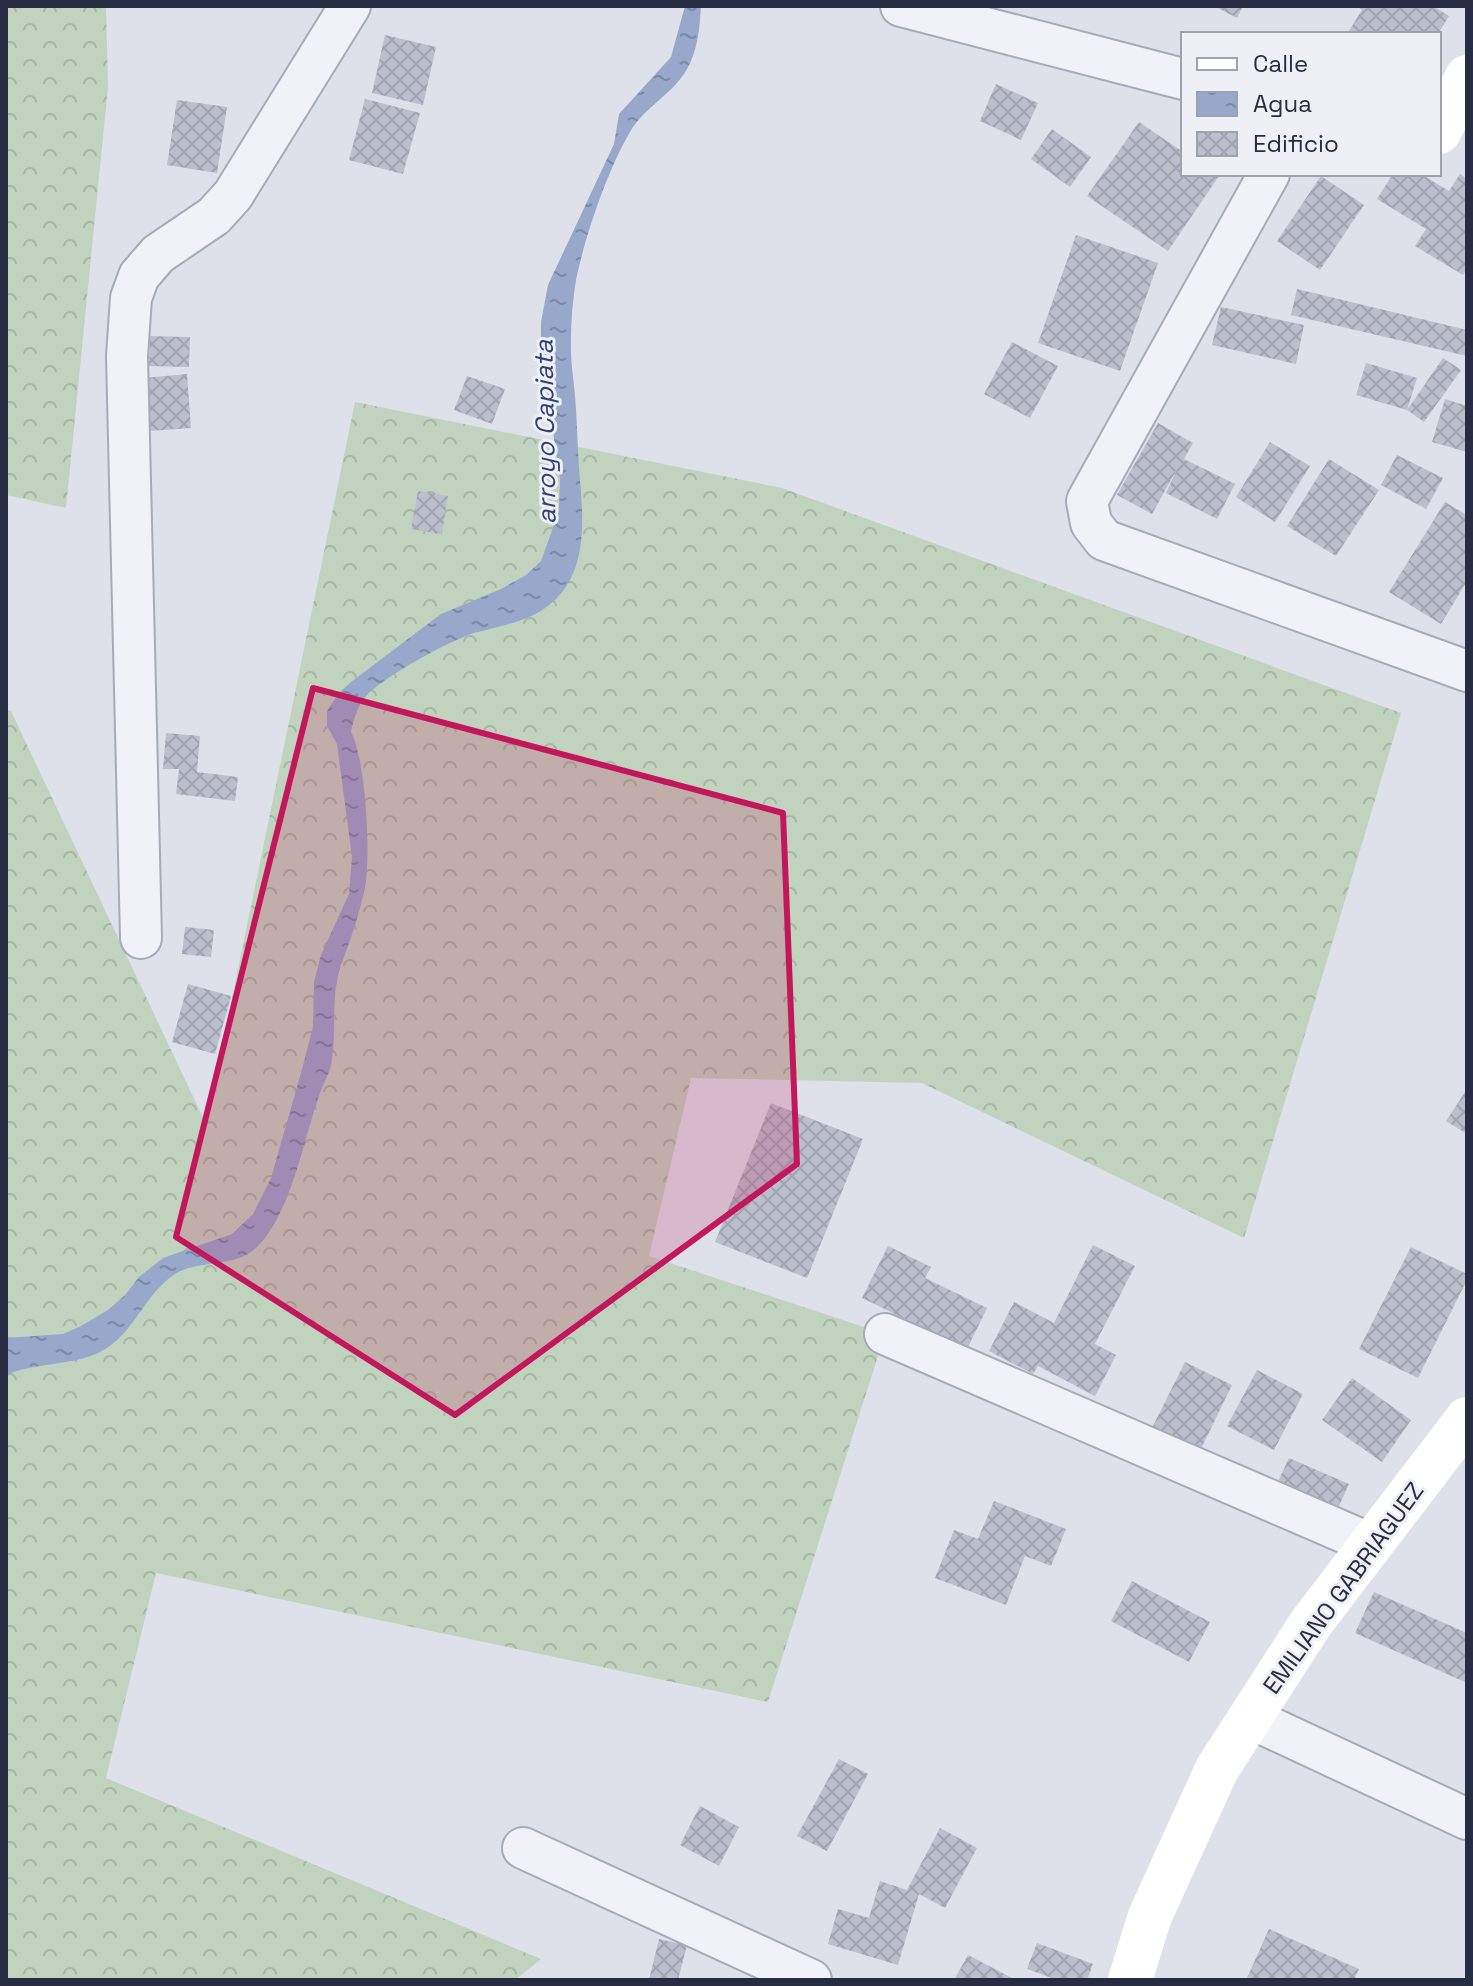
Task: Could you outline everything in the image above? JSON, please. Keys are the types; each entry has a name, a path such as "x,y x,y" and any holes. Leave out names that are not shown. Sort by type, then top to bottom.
{"main road":[{"path":"1441,131 1467,77"},
{"path":"1441,136 1467,142"},
{"name":"EMILIANO GABRIAGUEZ","path":"1130,1980 1150,1916 1217,1769 1311,1623 1466,1422"}],"street":[{"path":"141,938 127,356 131,298 139,276 158,254 214,216 233,195 350,6"},
{"path":"901,6 1181,78"},
{"path":"1268,176 1087,501 1091,523 1104,540 1467,671"},
{"path":"885,1334 1371,1544"},
{"path":"1250,1718 1467,1819"},
{"path":"523,1848 811,1980"}],"highlighted area":[{"path":"313,688 783,813 797,1164 455,1415 176,1237"}],"green space":[{"path":"6,6 106,6 108,87 66,508 6,495"},
{"path":"355,402 782,488 1401,713 1244,1238 922,1083 691,1078 649,1256 885,1334 768,1702 156,1573 106,1778 541,1959 515,1980 6,1980 6,710 11,711 206,1124"}],"water":[{"path":"685,6 701,6 694,54 684,74 641,117 624,143 599,201 576,280 571,353 582,531 577,563 571,578 554,601 535,614 467,635 420,658 376,687 364,698 355,717 351,732 360,764 366,808 365,888 338,976 330,1068 295,1175 278,1216 268,1234 246,1255 184,1269 164,1282 112,1345 78,1360 6,1375 6,1338 63,1334 108,1310 139,1277 163,1258 232,1234 253,1214 271,1178 313,1026 314,982 321,955 349,894 352,857 337,744 327,726 327,711 351,682 441,614 501,589 526,575 541,561 559,511 560,480 541,349 541,322 548,285 614,144 619,114 671,57"}],"building":[{"path":"1214,6 1243,6 1237,18"},
{"path":"1356,6 1433,6 1449,16 1439,32 1348,32 1362,10"},
{"path":"385,35 436,47 423,105 372,93"},
{"path":"996,84 1038,103 1021,140 980,121"},
{"path":"365,99 420,113 403,174 349,160"},
{"path":"177,100 227,107 217,173 167,165"},
{"path":"1139,122 1181,151 1181,176 1219,176 1168,251 1087,196"},
{"path":"1052,129 1091,157 1070,187 1031,159"},
{"path":"1460,174 1467,179 1467,268 1463,275 1415,246 1426,229 1377,199 1392,176 1424,176 1449,191"},
{"path":"1321,176 1364,205 1320,270 1277,241"},
{"path":"1076,235 1158,263 1120,371 1038,343"},
{"path":"1297,289 1467,330 1467,356 1291,315"},
{"path":"1221,307 1304,325 1296,364 1212,345"},
{"path":"150,336 190,337 189,367 149,366"},
{"path":"1012,342 1058,366 1030,418 984,394"},
{"path":"1443,358 1461,370 1424,422 1407,410"},
{"path":"1366,363 1417,378 1407,410 1356,395"},
{"path":"187,374 191,428 149,431 144,378"},
{"path":"467,376 505,389 492,424 454,410"},
{"path":"1445,399 1467,406 1467,452 1432,442"},
{"path":"1158,423 1193,443 1184,459 1235,484 1217,519 1166,493 1177,469 1152,514 1117,495"},
{"path":"1270,442 1310,466 1275,522 1236,497"},
{"path":"1397,455 1443,478 1426,509 1381,485"},
{"path":"1329,459 1379,490 1336,556 1287,526"},
{"path":"418,491 448,496 442,534 411,529"},
{"path":"1445,502 1467,515 1467,581 1441,624 1389,592"},
{"path":"166,733 200,736 197,772 238,777 235,801 176,794 179,769 163,769"},
{"path":"185,927 214,930 211,957 182,954"},
{"path":"188,984 231,996 215,1054 172,1042"},
{"path":"1467,1089 1467,1134 1446,1121"},
{"path":"771,1103 863,1139 807,1278 715,1242"},
{"path":"1093,1245 1135,1266 1095,1344 1116,1355 1095,1396 1038,1366 1033,1374 989,1351 1014,1302 1054,1323"},
{"path":"888,1246 931,1267 925,1278 987,1308 967,1349 862,1298"},
{"path":"1411,1247 1467,1274 1467,1280 1418,1378 1359,1349"},
{"path":"1185,1362 1232,1385 1197,1457 1149,1434"},
{"path":"1257,1370 1303,1394 1274,1450 1227,1426"},
{"path":"1352,1378 1411,1420 1382,1462 1322,1420"},
{"path":"1289,1458 1349,1484 1334,1517 1274,1490"},
{"path":"994,1501 1066,1529 1051,1566 1025,1556 1006,1605 935,1578 954,1530 978,1539"},
{"path":"1132,1581 1210,1622 1189,1662 1111,1621"},
{"path":"1374,1592 1467,1633 1467,1683 1355,1633"},
{"path":"839,1759 868,1774 827,1851 797,1836"},
{"path":"700,1806 739,1827 719,1866 680,1845"},
{"path":"940,1828 977,1848 945,1908 919,1894 898,1965 828,1944 838,1909 869,1918 880,1881 907,1890"},
{"path":"1269,1929 1359,1969 1354,1980 1246,1980"},
{"path":"659,1939 687,1945 678,1980 649,1980"},
{"path":"1037,1943 1093,1964 1087,1980 1057,1980 1027,1969"},
{"path":"968,1955 1016,1980 954,1980"}],"water label":[{"name":"arroyo Capiata","path":"545,432"}]}
